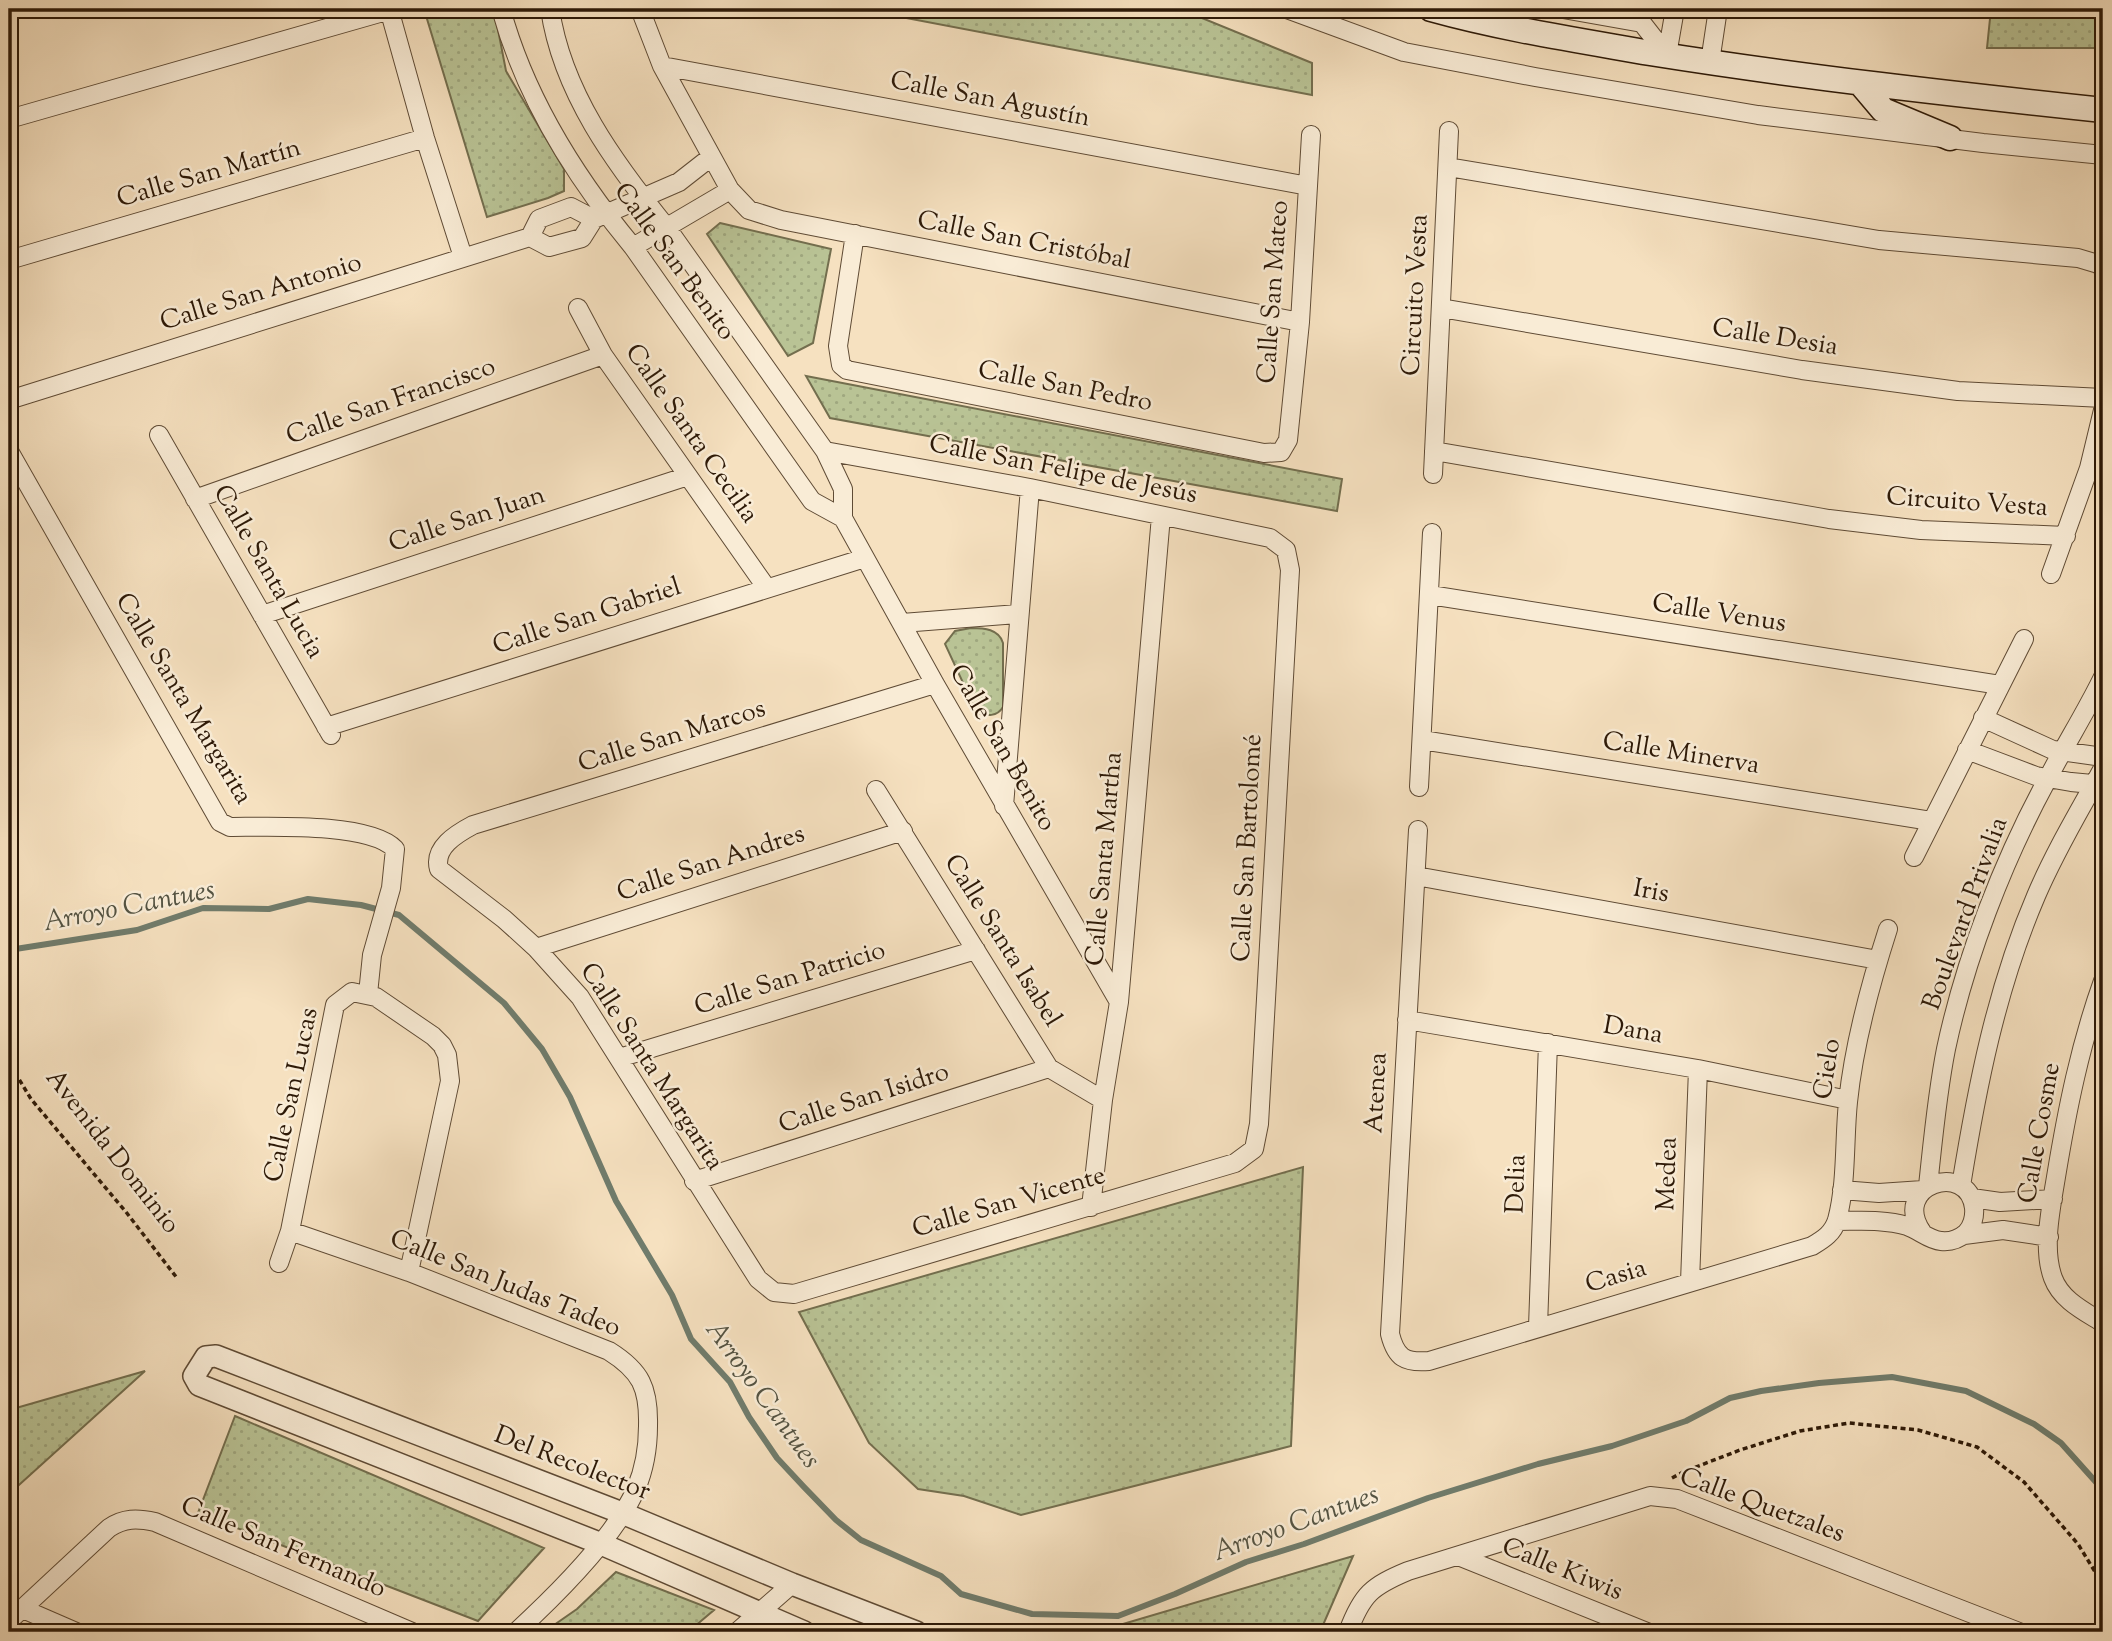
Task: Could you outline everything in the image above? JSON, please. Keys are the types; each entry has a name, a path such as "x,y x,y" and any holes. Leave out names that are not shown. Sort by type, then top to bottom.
{"main road":[{"path":"1431,9 1476,22 1536,34 1710,62 1861,84 2103,110"},
{"path":"1861,84 1883,110 1950,138"}],"street":[{"path":"9,119 390,9 425,138 463,257"},
{"name":"Calle San Benito","path":"501,9 525,79 600,217 633,247 812,501 844,518"},
{"name":"Calle San Benito","path":"550,9 561,59 576,94 643,199 667,228 825,451 843,489 844,518 865,558 1004,806 1119,1002"},
{"path":"633,247 667,228 736,197 711,157 662,65 640,9"},
{"path":"1287,9 1404,52 1758,115 2103,155"},
{"path":"1563,9 1642,23 1667,55"},
{"path":"1667,55 1675,9"},
{"path":"1710,62 1718,9"},
{"name":"Calle San Agustín","path":"662,65 1308,186"},
{"name":"Circuito Vesta","path":"1449,131 1434,451 1829,519 1922,530 2066,536"},
{"name":"Calle San Mateo","path":"1281,452 1288,440 1300,322 1311,135"},
{"name":"Calle San Martín","path":"9,260 425,138"},
{"path":"600,217 678,182 711,157"},
{"path":"1448,167 1879,240 2078,258 2103,268"},
{"name":"Calle San Cristóbal","path":"736,197 761,215 781,220 1300,322"},
{"name":"Calle San Antonio","path":"9,400 530,237 549,247 582,237 600,217 571,207 539,219 530,237"},
{"name":"Calle San Pedro","path":"855,234 838,346 841,365 856,374 1264,453 1281,452"},
{"name":"Calle Santa Cecilia","path":"578,308 603,355 766,587"},
{"name":"Calle Desia","path":"1441,308 1802,370 1958,391 2103,398"},
{"name":"Calle San Francisco","path":"195,499 603,355"},
{"path":"2051,574 2096,471 2103,410"},
{"name":"Calle Santa Lucia","path":"159,435 328,731"},
{"name":"Calle Santa Margarita","path":"9,451 220,822 230,827 332,830 370,836 390,844 395,849 391,888 372,955 368,994"},
{"name":"Calle San Felipe de Jesús","path":"825,451 1030,488 1270,538 1286,550"},
{"path":"1433,474 1434,451"},
{"name":"Calle San Juan","path":"262,615 688,476"},
{"path":"1004,806 1030,488"},
{"name":"Calle Santa Martha","path":"1091,1207 1102,1100 1119,1002 1161,516"},
{"path":"1419,787 1432,533"},
{"name":"Calle San Bartolomé","path":"1254,1149 1259,1124 1290,570 1286,550"},
{"name":"Calle San Gabriel","path":"328,731 766,587 865,558"},
{"name":"Calle Venus","path":"1430,595 2000,685"},
{"path":"902,623 1018,614"},
{"path":"1914,857 2024,639"},
{"name":"Boulevard Privalia","path":"1926,1188 1938,1091 1957,1008 1998,888 2047,779 2103,677"},
{"name":"Calle San Marcos","path":"436,859 458,833 473,825 935,684"},
{"path":"1983,718 2043,746 2063,752 2103,757"},
{"name":"Calle Minerva","path":"1422,740 1931,821"},
{"path":"1967,750 2024,773 2047,779 2100,779"},
{"path":"1964,1235 1973,1222 1974,1206 1966,1192 1976,1095 1994,1015 2035,897 2060,844 2100,779"},
{"name":"Calle Santa Isabel","path":"876,790 1049,1068 1102,1100"},
{"name":"Atenea","path":"1401,1356 1394,1349 1390,1334 1418,830"},
{"name":"Calle San Andres","path":"536,948 902,831"},
{"name":"Calle Santa Margarita","path":"436,859 439,869 504,919 536,948 580,998 758,1279 774,1292"},
{"name":"Iris","path":"1416,876 1878,960"},
{"name":"Cielo","path":"1836,1221 1842,1190 1848,1100 1865,1006 1888,929"},
{"name":"Calle San Patricio","path":"619,1058 976,950"},
{"name":"Calle Cosme","path":"2103,981 2099,1006 2073,1081 2049,1237 2053,1278 2062,1295 2103,1323"},
{"name":"Calle San Lucas","path":"279,1263 290,1231 335,1005 352,992 368,994"},
{"path":"368,994 433,1036 442,1045 450,1069 450,1081 409,1272"},
{"name":"Dana","path":"1407,1020 1698,1069 1848,1100"},
{"name":"Delia","path":"1538,1328 1548,1043"},
{"name":"Calle San Isidro","path":"694,1181 1049,1068"},
{"name":"Medea","path":"1690,1282 1698,1069"},
{"name":"Calle San Vicente","path":"774,1292 793,1294 1091,1207 1235,1163 1254,1149"},
{"path":"1842,1190 1878,1193 1926,1188 1945,1181 1966,1192 2000,1202 2053,1199"},
{"path":"1922,1232 1917,1224 1914,1206 1926,1188"},
{"path":"1836,1221 1894,1222 1943,1242 1964,1235 2003,1230 2049,1237"},
{"name":"Casia","path":"1401,1356 1413,1363 1429,1361 1812,1246 1825,1239 1836,1221"},
{"name":"Calle San Judas Tadeo","path":"290,1231 409,1272 609,1351 636,1371 649,1407 648,1437 636,1489 599,1544 555,1595 516,1632"},
{"name":"Del Recolector","path":"804,1632 599,1544 199,1385 194,1376 201,1364 216,1356 622,1513 916,1632"},
{"name":"Calle Quetzales","path":"1348,1632 1361,1602 1381,1582 1650,1496 1677,1499 2019,1632"},
{"name":"Calle San Fernando","path":"23,1609 109,1528 118,1522 131,1519 155,1522 412,1632"},
{"name":"Calle Kiwis","path":"1458,1556 1647,1632"},
{"path":"737,1632 792,1584"},
{"path":"9,1621 23,1609 76,1632"}],"path":[{"path":"2066,9 2087,13 2103,12"},
{"name":"Avenida Dominio","path":"9,1058 31,1099 126,1212 177,1278"},
{"path":"1650,1496 1662,1484 1683,1472 1740,1450 1800,1431 1849,1423 1918,1430 1977,1447 2024,1482 2078,1545 2096,1575 2098,1603 2095,1632"}],"green space":[{"path":"424,9 494,9 506,71 564,169 564,191 487,217"},
{"path":"859,9 1180,9 1312,63 1312,95"},
{"path":"1991,9 2103,9 2103,48 1987,48"},
{"path":"720,223 831,249 813,343 788,356 707,234"},
{"path":"806,376 1342,479 1337,511 830,418"},
{"path":"971,628 995,632 1003,643 1003,707 995,714 977,713 945,644 955,631"},
{"path":"1303,1167 1291,1446 1021,1515 964,1496 918,1489 869,1443 799,1312"},
{"path":"145,1371 9,1494 9,1410"},
{"path":"235,1416 544,1548 478,1621 198,1513"},
{"path":"1353,1556 1320,1632 1066,1632 1123,1624"},
{"path":"616,1572 714,1610 688,1632 544,1632 577,1609"}],"waterway":[{"name":"Arroyo Cantues","path":"9,950 137,930 203,908 269,909 308,899 361,905 399,915 504,1003 542,1049 570,1097 616,1201 672,1295 691,1339 730,1382 749,1417 777,1458 836,1520 861,1540 941,1576 961,1594 1032,1614 1118,1616 1246,1562 1304,1544 1428,1498 1538,1464 1612,1446 1686,1421 1730,1398 1819,1383 1892,1377 1966,1391 2034,1424 2061,1443 2103,1490"}]}
